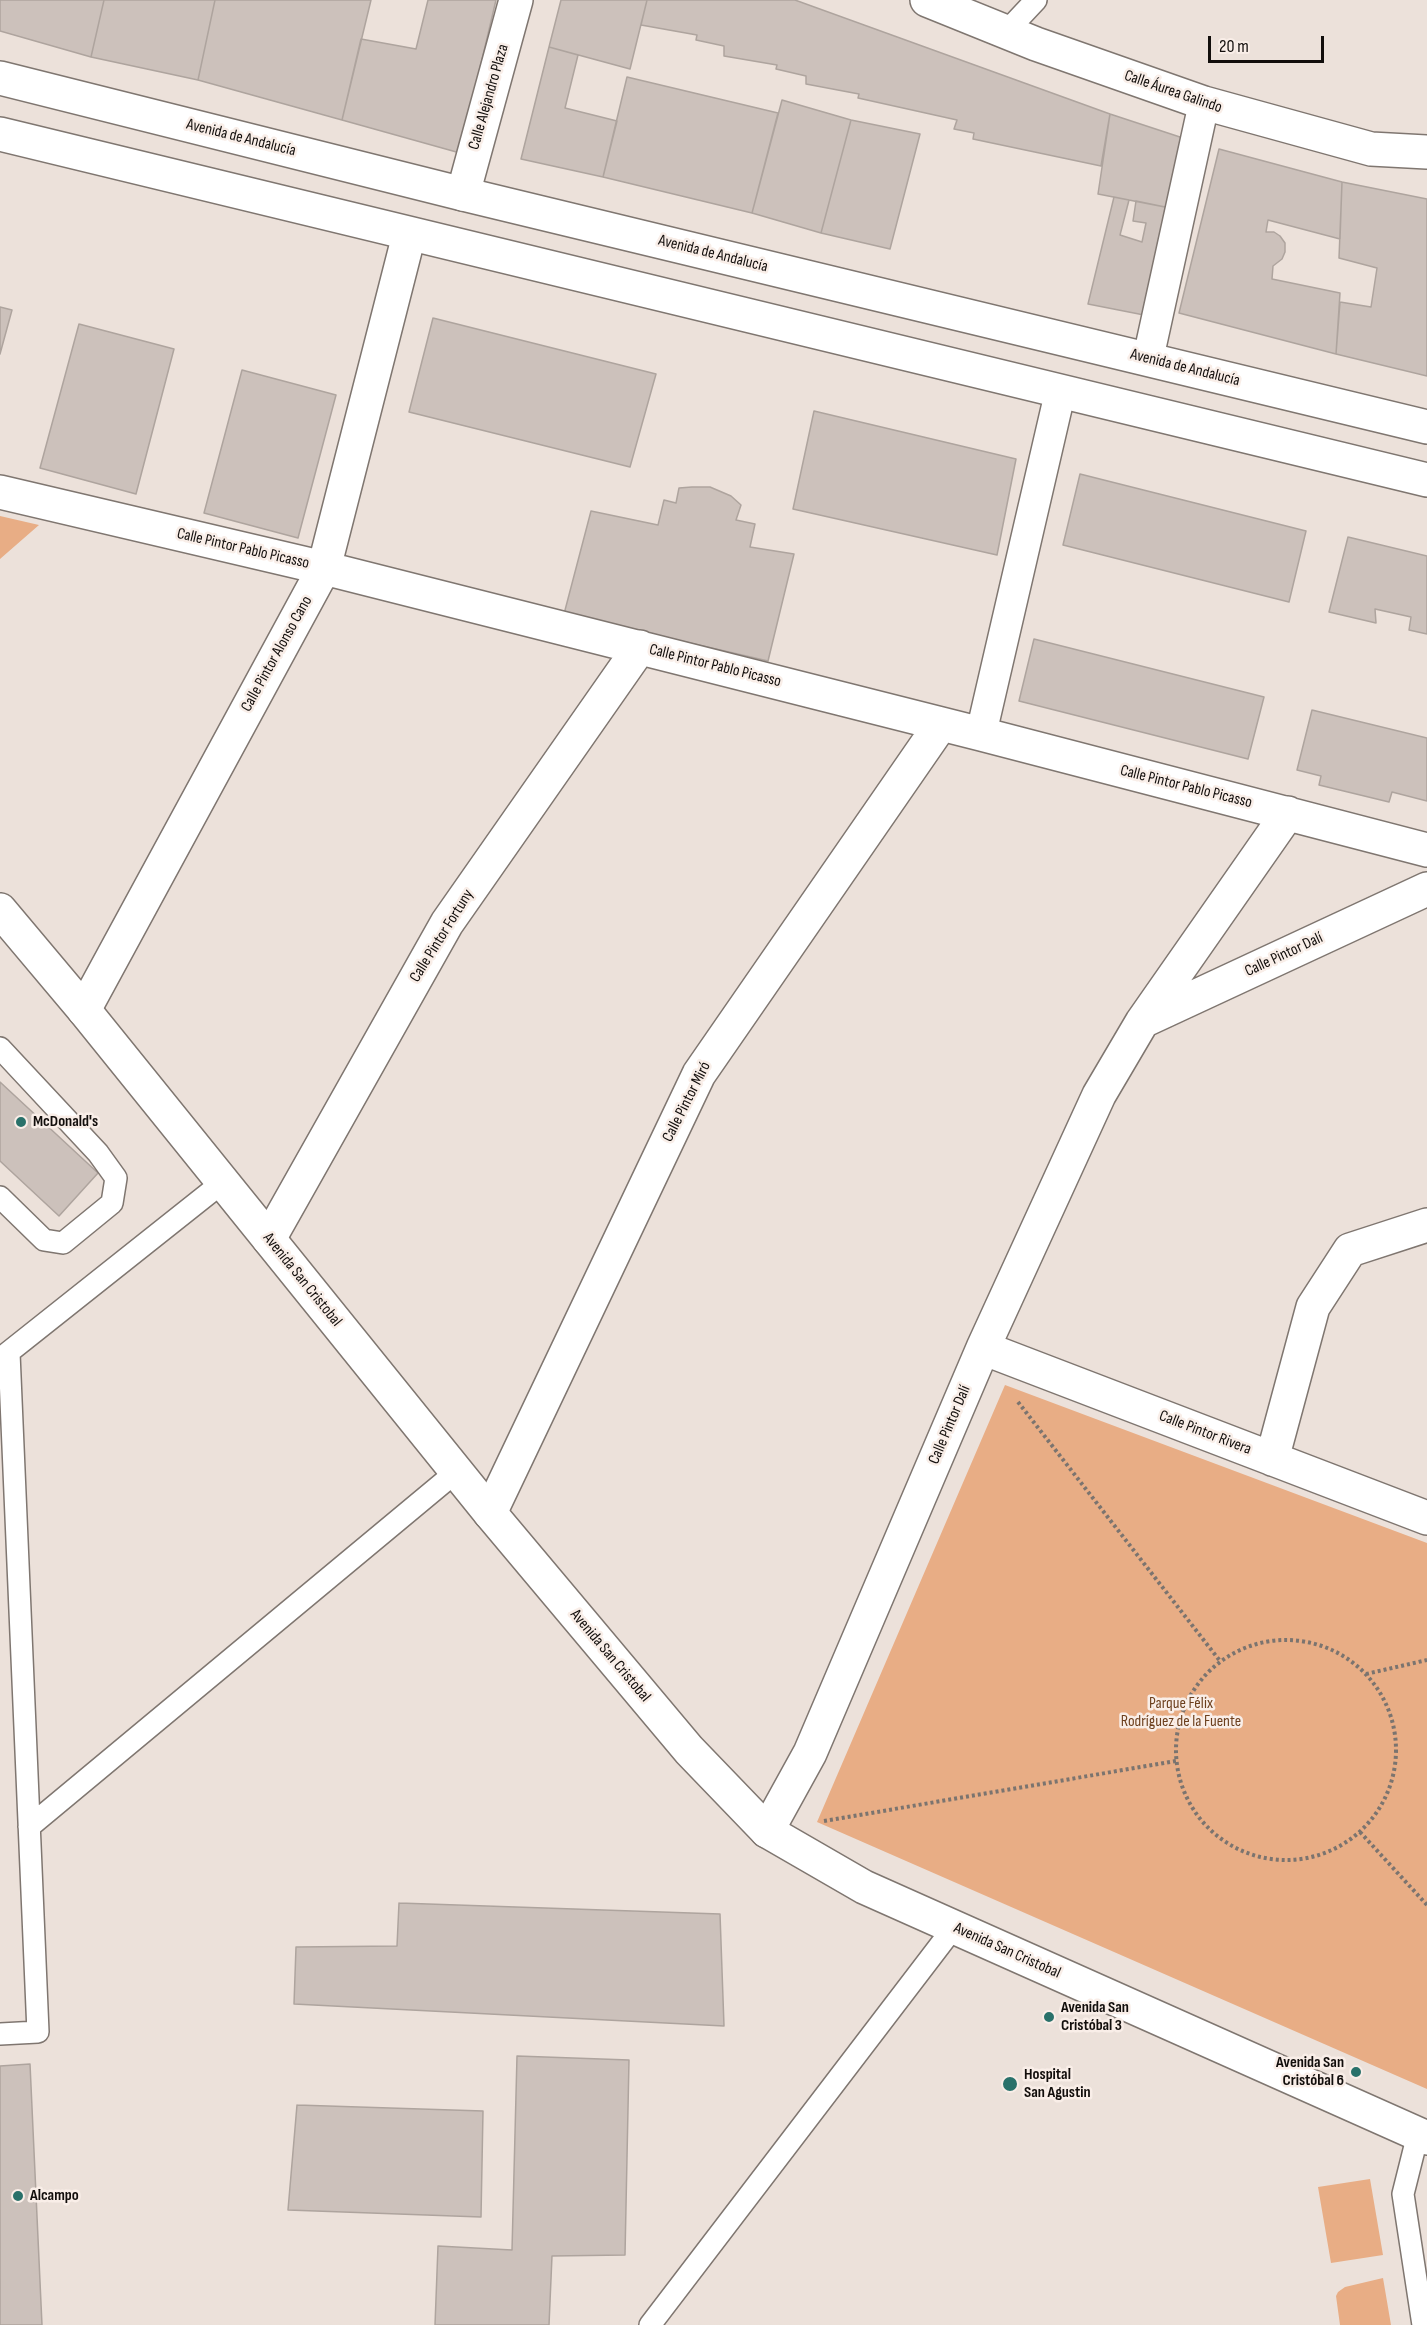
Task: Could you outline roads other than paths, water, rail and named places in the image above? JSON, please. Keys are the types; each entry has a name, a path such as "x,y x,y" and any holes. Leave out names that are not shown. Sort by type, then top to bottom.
{"street":[{"name":"Calle Alejandro Plaza","path":"463,194 516,0"},
{"name":"Calle Áurea Galindo","path":"927,0 1006,32 1204,103 1371,150 1427,152"},
{"name":"Avenida de Andalucía","path":"0,78 463,194 1427,427"},
{"path":"1148,359 1204,103"},
{"path":"0,134 1060,393 1427,480"},
{"name":"Calle Pintor Alonso Cano","path":"84,1010 324,568 409,235"},
{"path":"981,734 1060,393"},
{"name":"Calle Pintor Pablo Picasso","path":"0,492 324,568 640,647 1427,850"},
{"name":"Calle Pintor Fortuny","path":"269,1239 447,923 640,647"},
{"name":"Calle Pintor Miró","path":"490,1514 699,1074 940,724"},
{"name":"Calle Pintor Dalí","path":"767,1832 810,1753 983,1348 1099,1095 1142,1022 1288,813"},
{"name":"Calle Pintor Dalí","path":"1142,1022 1427,889"},
{"name":"Avenida San Cristobal","path":"0,910 84,1010 490,1514 688,1750 767,1832 864,1887 1422,2136"},
{"path":"1272,1459 1313,1307 1350,1250 1427,1225"},
{"name":"Calle Pintor Rivera","path":"983,1348 1427,1518"}],"lane":[{"path":"1006,32 1036,0"},
{"path":"0,1048 98,1153 116,1178 112,1203 63,1243 44,1240 0,1197"},
{"path":"0,2034 38,2031 4,1356 222,1182"},
{"path":"29,1827 456,1472"},
{"path":"650,2325 954,1928"},
{"path":"1422,2136 1403,2194 1423,2325"}],"place":[{"name":"McDonald's","path":"21,1122"},
{"name":"Avenida San Cristóbal 3","path":"1049,2017"},
{"name":"Avenida San Cristóbal 6","path":"1356,2072"},
{"name":"Hospital San Agustin","path":"1010,2084"},
{"name":"Alcampo","path":"18,2196"}],"park label":[{"name":"Parque Félix Rodríguez de la Fuente","path":"1181,1713"}]}
